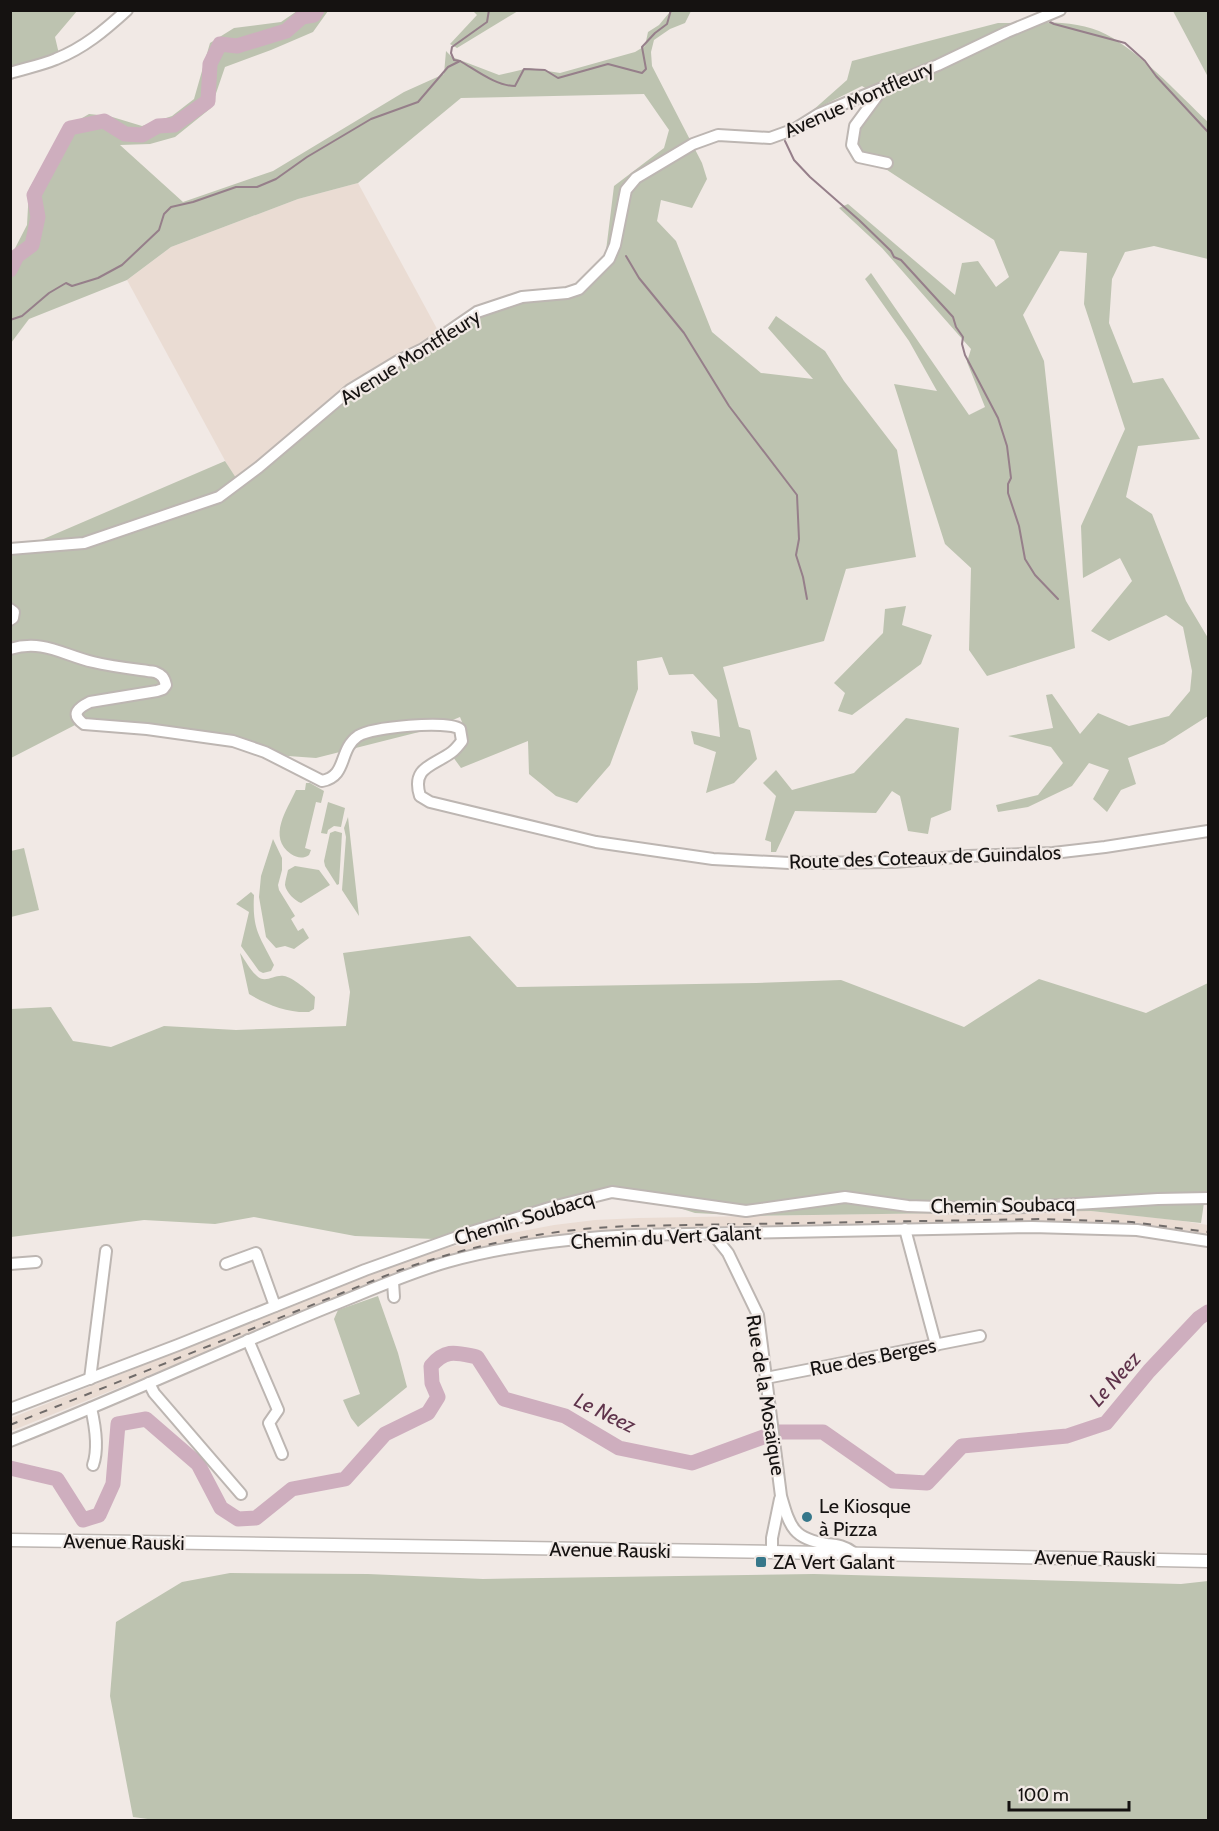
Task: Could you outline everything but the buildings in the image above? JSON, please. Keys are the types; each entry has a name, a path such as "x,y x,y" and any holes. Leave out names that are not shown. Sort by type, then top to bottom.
{"main road":[{"name":"Avenue Rauski","path":"10,1540 1209,1561"}],"street":[{"path":"10,73 55,60 78,49 101,34 127,10"},
{"name":"Avenue Montfleury","path":"10,549 84,543 219,498 350,390 423,349 477,312 522,297 567,293 579,289 609,259 615,245 626,190 636,178 693,144 718,135 770,138 795,129 819,114 938,65 1060,10"},
{"path":"883,88 855,126 852,145 859,157 887,163"},
{"path":"10,609 14,612 10,620"},
{"name":"Route des Coteaux de Guindalos","path":"10,649 30,645 46,646 90,662 155,672 165,679 166,685 157,692 90,702 82,706 77,710 76,715 84,724 147,729 233,741 265,752 322,781 338,774 348,746 358,736 369,731 404,726 456,726 460,729 462,741 453,751 424,769 417,785 420,796 430,802 596,842 714,859 789,863 894,862 968,856 1053,853 1209,831"},
{"name":"Chemin Soubacq","path":"10,1409 365,1270 471,1232 556,1206 612,1192 747,1211 845,1197 908,1206 970,1208 1027,1207 1158,1198 1209,1198"},
{"name":"Chemin du Vert Galant","path":"10,1441 248,1340 393,1282 445,1262 504,1249 598,1237 1032,1227 1137,1230 1209,1241"},
{"path":"905,1229 936,1345"},
{"name":"Rue de la Mosaïque","path":"712,1233 728,1253 758,1315 781,1496 795,1531"},
{"path":"90,1379 106,1251"},
{"path":"226,1264 256,1253 275,1306"},
{"path":"10,1264 36,1262"},
{"path":"393,1282 394,1297"},
{"name":"Rue des Berges","path":"766,1378 980,1336"},
{"path":"248,1340 278,1410 269,1423 282,1454"},
{"path":"149,1383 154,1393 241,1494"},
{"path":"91,1408 96,1458 93,1465"},
{"name":"Rue de la Mosaïque","path":"778,1552 774,1530 781,1496"},
{"path":"774,1530 785,1524 806,1540 846,1546 854,1553"},
{"path":"778,1552 792,1545 796,1538 795,1531"}],"shaded area":[{"path":"358,183 442,338 235,479 127,280 171,247 298,199"},
{"path":"1091,1211 1208,1225 1208,1236 1162,1230 632,1231 595,1232 542,1238 406,1272 11,1431 11,1418 391,1266 480,1239 595,1220"}],"green space":[{"path":"11,11 77,11 55,37 59,54 11,69"},
{"path":"297,11 328,11 313,32 225,67 211,108 175,137 150,144 120,145 183,202 273,171 404,92 444,74 446,51 452,57 499,75 529,68 560,73 635,52 645,46 648,32 659,25 669,11 691,11 685,23 670,29 654,40 651,52 652,66 702,163 707,179 692,208 661,200 657,221 676,241 712,332 761,373 813,379 768,328 776,316 825,351 844,381 897,450 916,557 846,569 824,641 723,667 739,727 750,730 757,759 734,783 706,793 716,752 694,744 691,731 720,737 717,700 693,674 669,675 662,657 637,661 638,689 610,765 577,803 556,796 529,774 528,741 461,768 453,757 466,732 460,717 431,729 316,758 288,756 220,735 79,723 11,758 11,553 225,461 236,478 355,391 489,309 574,293 604,267 614,186 664,148 669,130 644,94 461,98 358,183 298,199 171,247 127,280 29,319 11,343 10,258 27,225 29,189 65,128 89,114 109,116 142,126 172,116 194,99 210,43 234,28 281,22"},
{"path":"473,11 518,11 457,48 450,44 477,15"},
{"path":"1173,11 1208,11 1208,77"},
{"path":"998,23 1062,23 1099,31 1142,59 1208,122 1208,259 1154,246 1125,252 1112,279 1109,323 1133,383 1163,378 1200,439 1138,446 1126,497 1152,514 1186,601 1208,638 1208,716 1164,744 1128,758 1136,784 1121,790 1107,812 1093,799 1109,770 1089,763 1072,786 1028,807 998,812 996,805 1038,795 1063,763 1051,747 1008,736 1053,728 1046,695 1052,694 1080,734 1098,713 1129,726 1169,716 1190,691 1192,671 1183,627 1166,615 1109,641 1091,631 1132,581 1120,558 1083,578 1081,526 1125,429 1084,304 1087,253 1060,251 1023,315 1044,361 1075,648 987,676 969,650 971,568 945,544 894,384 937,391 909,341 865,279 871,273 969,415 985,407 967,362 971,349 882,248 839,208 848,204 955,295 962,263 978,261 996,287 1009,277 994,240 855,149 865,107 875,94 862,86 812,111 847,80 852,61"},
{"path":"906,606 902,625 932,635 921,664 852,715 838,711 845,693 834,683 883,633 885,609"},
{"path":"906,718 959,728 951,810 931,818 928,834 908,831 900,796 892,791 876,813 795,811 776,852 771,852 771,842 765,840 776,796 763,783 776,770 792,790 854,773"},
{"path":"306,783 324,791 321,803 316,802 305,848 311,850 309,855 300,858 291,854 284,847 280,840 280,832 284,815 296,790 305,790"},
{"path":"328,802 345,808 341,827 334,826 328,830 327,834 321,833"},
{"path":"348,817 359,916 342,890 346,837 344,828"},
{"path":"335,831 342,833 339,884 337,885 324,861 330,833"},
{"path":"273,839 282,858 279,890 295,916 291,919 298,931 303,928 309,938 294,949 285,946 276,948 266,937 259,897 261,876"},
{"path":"24,848 39,910 11,917 11,851"},
{"path":"295,866 319,870 330,885 301,903 299,902 289,893 285,885 288,870"},
{"path":"251,892 254,895 254,917 258,933 274,965 271,971 263,973 259,971 241,946 249,912 236,904"},
{"path":"470,936 517,987 841,980 964,1027 1039,979 1146,1013 1208,983 1208,1195 1205,1196 1201,1223 1091,1211 752,1216 695,1213 619,1189 583,1194 434,1239 355,1236 254,1217 215,1224 144,1220 11,1237 11,1009 51,1007 73,1041 111,1047 164,1026 236,1030 346,1026 350,992 343,953"},
{"path":"240,953 252,971 260,978 284,976 300,985 315,997 314,1009 309,1012 286,1010 249,994"},
{"path":"378,1296 407,1387 358,1427 343,1400 360,1394 334,1319 338,1310"},
{"path":"230,1573 368,1574 483,1579 814,1574 1181,1584 1208,1581 1208,1820 155,1820 133,1817 110,1696 116,1622 182,1582"}],"waterway":[{"path":"10,270 17,256 32,245 38,217 34,195 70,128 104,121 125,134 142,135 158,126 174,125 208,101 210,64 220,44 237,46 286,31 302,17 314,15 317,10"},
{"path":"460,61 454,60 451,53 452,47 487,22 489,10"},
{"path":"10,320 22,316 49,293 66,283 72,286 98,278 122,265 159,230 164,214 171,207 236,187 257,187 276,179 307,157 371,119 418,102 448,67 460,61 493,80 515,86 524,69 545,70 558,78 608,64 642,73 646,69 642,47 667,24 671,10"},
{"path":"1050,22 1125,43 1145,61 1208,132"},
{"path":"785,141 794,160 810,177 859,220 891,251 894,257 901,260 953,317 963,337 965,355 998,418 1007,446 1011,478 1008,493 1019,526 1025,559 1035,575 1058,599"},
{"path":"626,256 639,278 684,333 729,406 797,495 799,539 796,555 807,599"},
{"name":"Le Neez","path":"10,1468 57,1479 83,1520 99,1515 113,1484 118,1424 146,1419 198,1464 221,1508 238,1519 256,1518 292,1489 345,1479 385,1434 428,1413 438,1397 432,1383 431,1366 442,1356 452,1353 477,1357 504,1399 565,1416 619,1448 692,1463 777,1432 823,1432 893,1481 927,1483 962,1446 1067,1436 1106,1423 1149,1371 1199,1318 1208,1312"}],"railway":[{"path":"10,1425 400,1270 484,1245 541,1234 629,1226 1041,1219 1132,1222 1208,1232"}],"place":[{"name":"Le Kiosque à Pizza","path":"807,1517"},
{"name":"ZA Vert Galant","path":"761,1562"}]}
